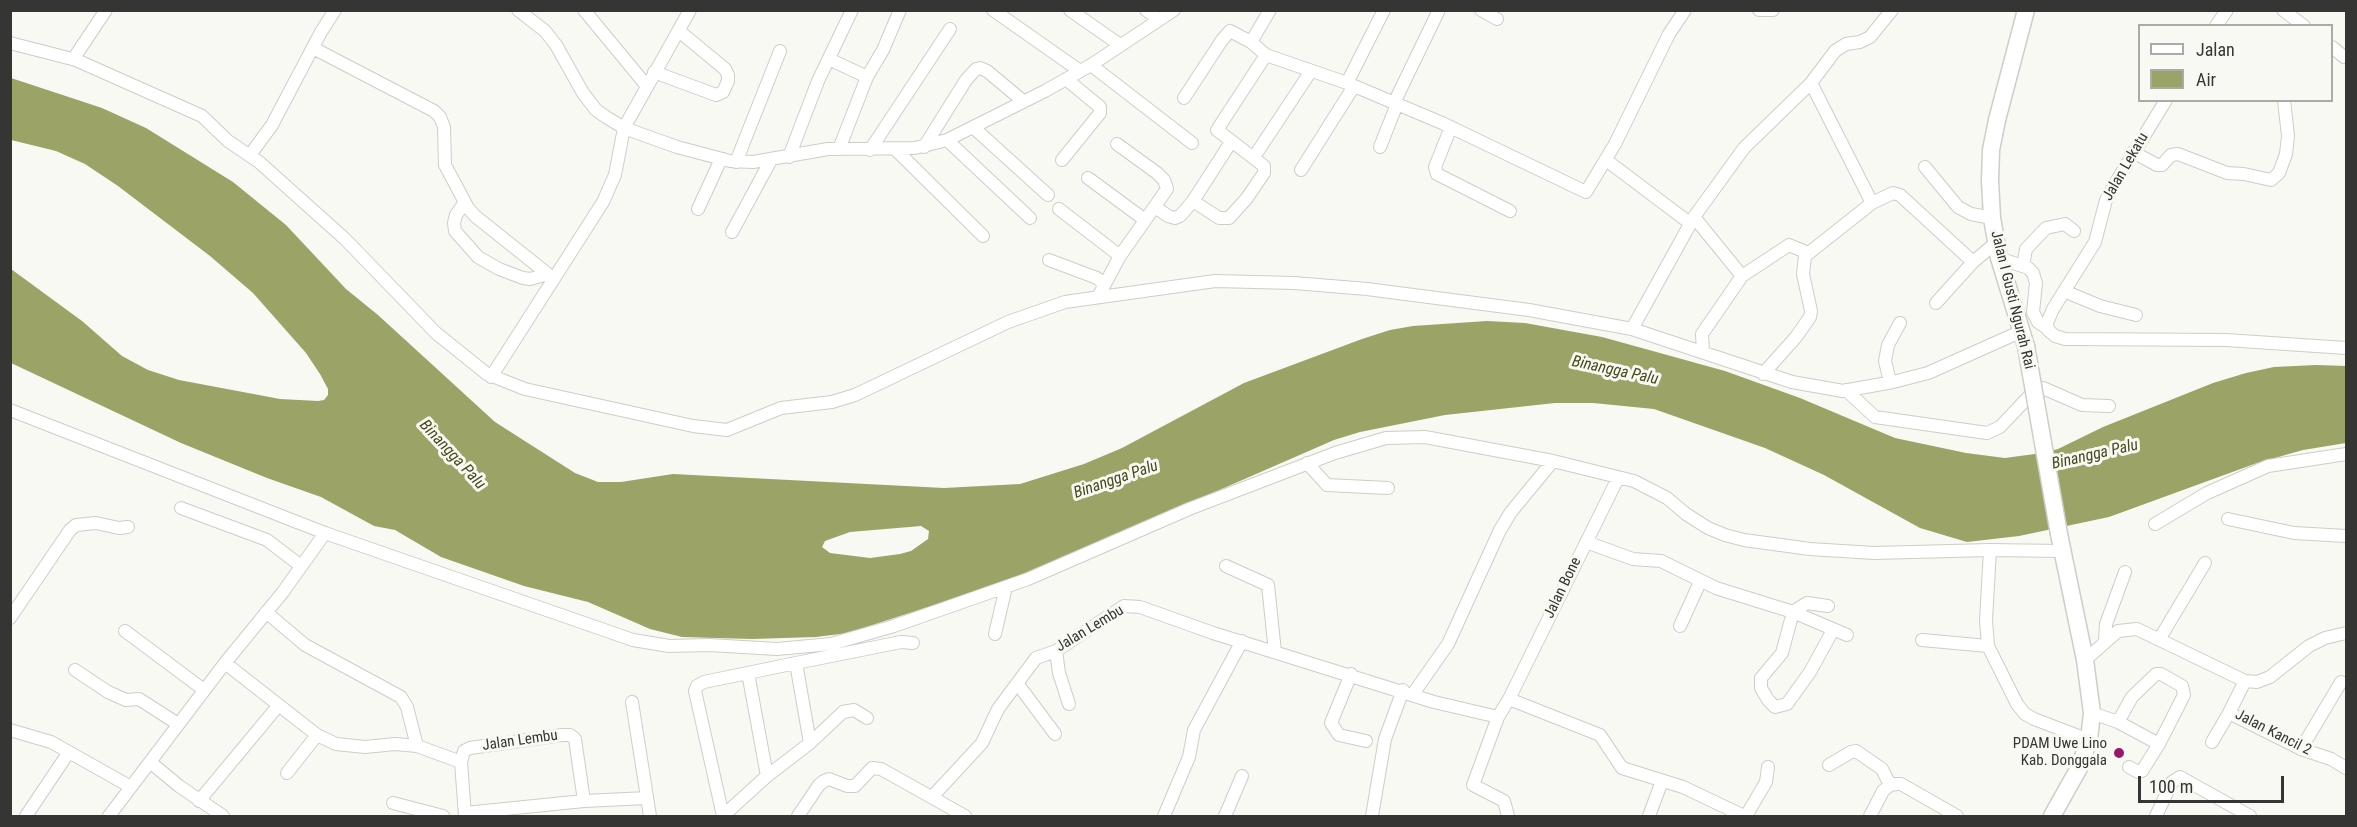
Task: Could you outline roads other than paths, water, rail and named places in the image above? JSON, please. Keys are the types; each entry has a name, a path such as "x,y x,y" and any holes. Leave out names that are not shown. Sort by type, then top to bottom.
{"main road":[{"name":"Jalan I Gusti Ngurah Rai","path":"2026,10 1996,120 1991,150 1992,218 1998,250 2024,338 2060,542 2085,660 2092,712 2089,740 2079,768 2052,816"}],"street":[{"path":"76,60 76,55 106,10"},
{"path":"250,155 272,125 335,10"},
{"path":"518,10 545,32 556,45 583,93 596,110 624,128 676,147 736,162 771,160 839,148 870,150 924,147 947,140 1066,79 1174,10"},
{"path":"584,10 646,85"},
{"path":"491,377 551,277 611,187 624,128 690,10"},
{"path":"789,157 805,111 852,10"},
{"path":"839,148 867,77 883,50 900,10"},
{"path":"993,10 1085,68 1192,143"},
{"path":"1070,10 1120,45"},
{"path":"1146,10 1159,20"},
{"path":"1251,42 1270,10"},
{"path":"1301,170 1351,85 1384,10"},
{"path":"1380,147 1395,104 1439,10"},
{"path":"1481,10 1497,19"},
{"path":"1184,98 1227,33 1233,32 1251,42 1266,56 1351,85 1451,128 1586,192 1606,160 1670,34 1685,10"},
{"path":"1759,10 1763,12 1773,10"},
{"path":"1632,329 1692,221 1744,148 1811,83 1835,51 1846,44 1860,42 1870,37 1892,10"},
{"path":"2217,24 2227,10"},
{"path":"2283,10 2301,24"},
{"path":"870,150 950,29"},
{"path":"654,72 716,95 723,92 728,81 728,75 724,69 679,31"},
{"path":"10,44 76,60 202,116 228,141 250,155 345,239 436,333 491,377 525,389 683,424 726,430 781,408 832,402 855,395 1028,314 1065,302 1215,280 1367,289 1528,310 1632,329 1763,374 1806,386 1846,390 1928,373 2024,338"},
{"path":"313,48 434,111 440,117 444,127 446,165 465,202 475,216 551,277"},
{"path":"2333,49 2344,57"},
{"path":"736,162 780,51"},
{"path":"1193,201 1219,218 1229,218 1243,204 1264,173 1264,166 1217,130 1266,56"},
{"path":"829,59 867,77"},
{"path":"924,147 966,80 976,69 987,71 1023,101"},
{"path":"1254,157 1311,71"},
{"path":"1062,160 1100,113 1100,107 1066,79"},
{"path":"1811,83 1872,203"},
{"name":"Jalan Lekatu","path":"2047,328 2050,316 2095,242 2106,201 2165,102"},
{"path":"2133,152 2157,165 2162,165 2171,155 2178,154 2226,172 2271,180 2279,173 2286,154 2288,136 2284,102"},
{"path":"974,128 1048,195"},
{"path":"1451,128 1435,167 1437,174 1510,211"},
{"path":"947,140 1030,218"},
{"path":"1155,207 1175,218 1184,213 1231,142"},
{"path":"1098,297 1120,256 1167,189 1164,180 1118,144"},
{"path":"895,149 983,236"},
{"path":"698,208 721,159"},
{"path":"732,232 771,160"},
{"path":"1606,160 1692,221 1742,276"},
{"path":"1925,167 1958,207 1971,214 1992,218"},
{"path":"1088,178 1145,220"},
{"path":"1763,374 1801,331 1810,317 1804,256 1872,203 1893,193 1900,195 1973,262"},
{"path":"465,202 456,215 455,231 478,257 499,270 523,278 551,277"},
{"path":"1059,209 1120,256"},
{"path":"2023,267 2026,249 2046,228 2065,224 2074,231"},
{"path":"1703,352 1702,334 1742,276 1789,245 1808,253"},
{"path":"1936,303 1973,262 1998,250 2028,268 2035,278 2033,312 2038,322 2050,333 2065,339 2226,340 2346,348"},
{"path":"1049,260 1097,278 1104,284"},
{"path":"2064,291 2100,306 2136,315"},
{"path":"1890,382 1885,361 1888,345 1899,323"},
{"path":"1846,390 1875,417 1987,433 2000,427 2034,390 2043,388 2082,405 2109,406"},
{"path":"10,410 325,534 633,640 669,646 709,645 777,649 831,644 894,626 1006,587 1189,509 1307,463 1380,439 1412,436 1553,461 1618,478 1646,487 1667,498 1708,528 1744,540 1810,549 1874,553 1990,550 2060,542"},
{"path":"2155,524 2207,493 2268,466 2346,454"},
{"path":"1372,816 1385,739 1408,692 1448,644 1500,530 1511,512 1553,461"},
{"path":"1307,463 1327,485 1388,488"},
{"name":"Jalan Bone","path":"1508,816 1504,801 1473,785 1498,717 1618,478"},
{"path":"181,508 267,540 301,566"},
{"path":"2228,519 2294,533 2346,536"},
{"path":"10,618 63,540 76,525 96,523 119,528 128,527"},
{"path":"109,816 325,534"},
{"path":"1586,542 1633,559 1661,561 1700,582 1793,612 1847,635"},
{"path":"1990,550 1986,620 1988,646 2018,704 2025,714 2034,719 2089,740"},
{"path":"2160,639 2205,563"},
{"path":"1226,566 1268,585 1275,652"},
{"path":"2105,640 2106,624 2125,572"},
{"path":"1680,626 1700,582"},
{"path":"995,634 1006,587"},
{"path":"1828,606 1808,603 1793,612 1782,653 1761,678 1761,688 1775,707 1787,704 1810,672 1833,630"},
{"name":"Jalan Lembu","path":"932,797 982,743 991,720 1036,658 1056,651 1110,613 1124,606 1132,605 1275,652 1408,692"},
{"path":"267,612 304,645 401,697 407,707 417,746"},
{"path":"2085,660 2105,640 2118,631 2138,629 2245,681 2263,681 2309,646 2325,638 2346,633"},
{"path":"125,631 204,690"},
{"path":"1922,640 1988,646"},
{"path":"1164,816 1189,757 1197,723 1242,641"},
{"path":"867,718 854,710 845,711 810,744 767,776 723,815 695,691 697,686 704,682 901,642 913,642"},
{"path":"1056,651 1059,674 1069,704"},
{"path":"225,663 317,735 342,746 365,747 395,744 417,746 461,762 465,815 584,801 647,798"},
{"path":"796,663 810,744"},
{"path":"75,670 108,692 126,700 140,699 178,724"},
{"path":"748,673 767,776"},
{"path":"1351,674 1331,723 1339,735 1366,741"},
{"path":"2118,722 2132,697 2156,674 2161,674 2181,684 2184,695 2159,744 2142,771 2138,772 2128,767"},
{"name":"Jalan Kancil 2","path":"2245,681 2229,713 2301,749 2331,759 2346,768"},
{"path":"2301,749 2342,682"},
{"path":"1017,683 1055,735"},
{"path":"1408,692 1426,699 1498,717"},
{"path":"1509,699 1594,732 1604,739 1613,757 1622,768 1683,787 1745,816 1766,782 1768,767"},
{"path":"632,702 650,816"},
{"path":"199,801 278,706"},
{"path":"2092,712 2118,722 2159,744"},
{"path":"2212,742 2229,713"},
{"path":"10,730 36,736 131,787"},
{"path":"287,773 317,735"},
{"name":"Jalan Lembu","path":"461,762 464,751 470,748 570,735 575,739 584,801"},
{"path":"1829,765 1856,751 1882,769 1890,785"},
{"path":"26,816 69,752"},
{"path":"150,762 199,801 223,816"},
{"path":"798,816 824,781 829,779 847,786 855,786 872,768 881,769 965,816"},
{"path":"1225,816 1242,777"},
{"path":"2156,816 2172,782 2178,777 2183,778 2231,812 2250,816"},
{"path":"1649,816 1662,781"},
{"path":"1870,816 1882,791 1890,785 1901,784 1957,816"},
{"path":"393,803 437,816"}],"water":[{"name":"Binangga Palu","path":"11,78 102,108 146,128 233,182 286,225 346,289 378,315 495,422 575,473 598,482 621,482 673,474 944,488 1020,484 1084,464 1122,448 1244,383 1362,339 1390,330 1413,326 1487,321 1525,323 1602,337 1725,371 1800,398 1895,438 1966,453 2005,458 2058,449 2103,427 2213,383 2246,373 2274,367 2346,366 2346,443 2303,450 2257,463 2109,517 2019,536 1967,542 1920,528 1824,475 1765,448 1654,409 1593,403 1555,403 1445,415 1360,432 1334,440 1020,577 848,633 816,637 752,639 682,637 650,629 588,602 524,586 441,557 395,530 374,526 321,497 181,443 11,363 11,269 82,321 122,356 148,370 179,380 280,399 318,401 324,400 328,395 328,389 306,353 253,293 210,256 118,186 85,164 56,151 11,140","holes":["921,526 929,531 928,539 911,551 900,554 870,558 830,553 822,547 825,541 850,532"]}],"place":[{"name":"PDAM Uwe Lino Kab. Donggala","path":"2119,753"}]}
